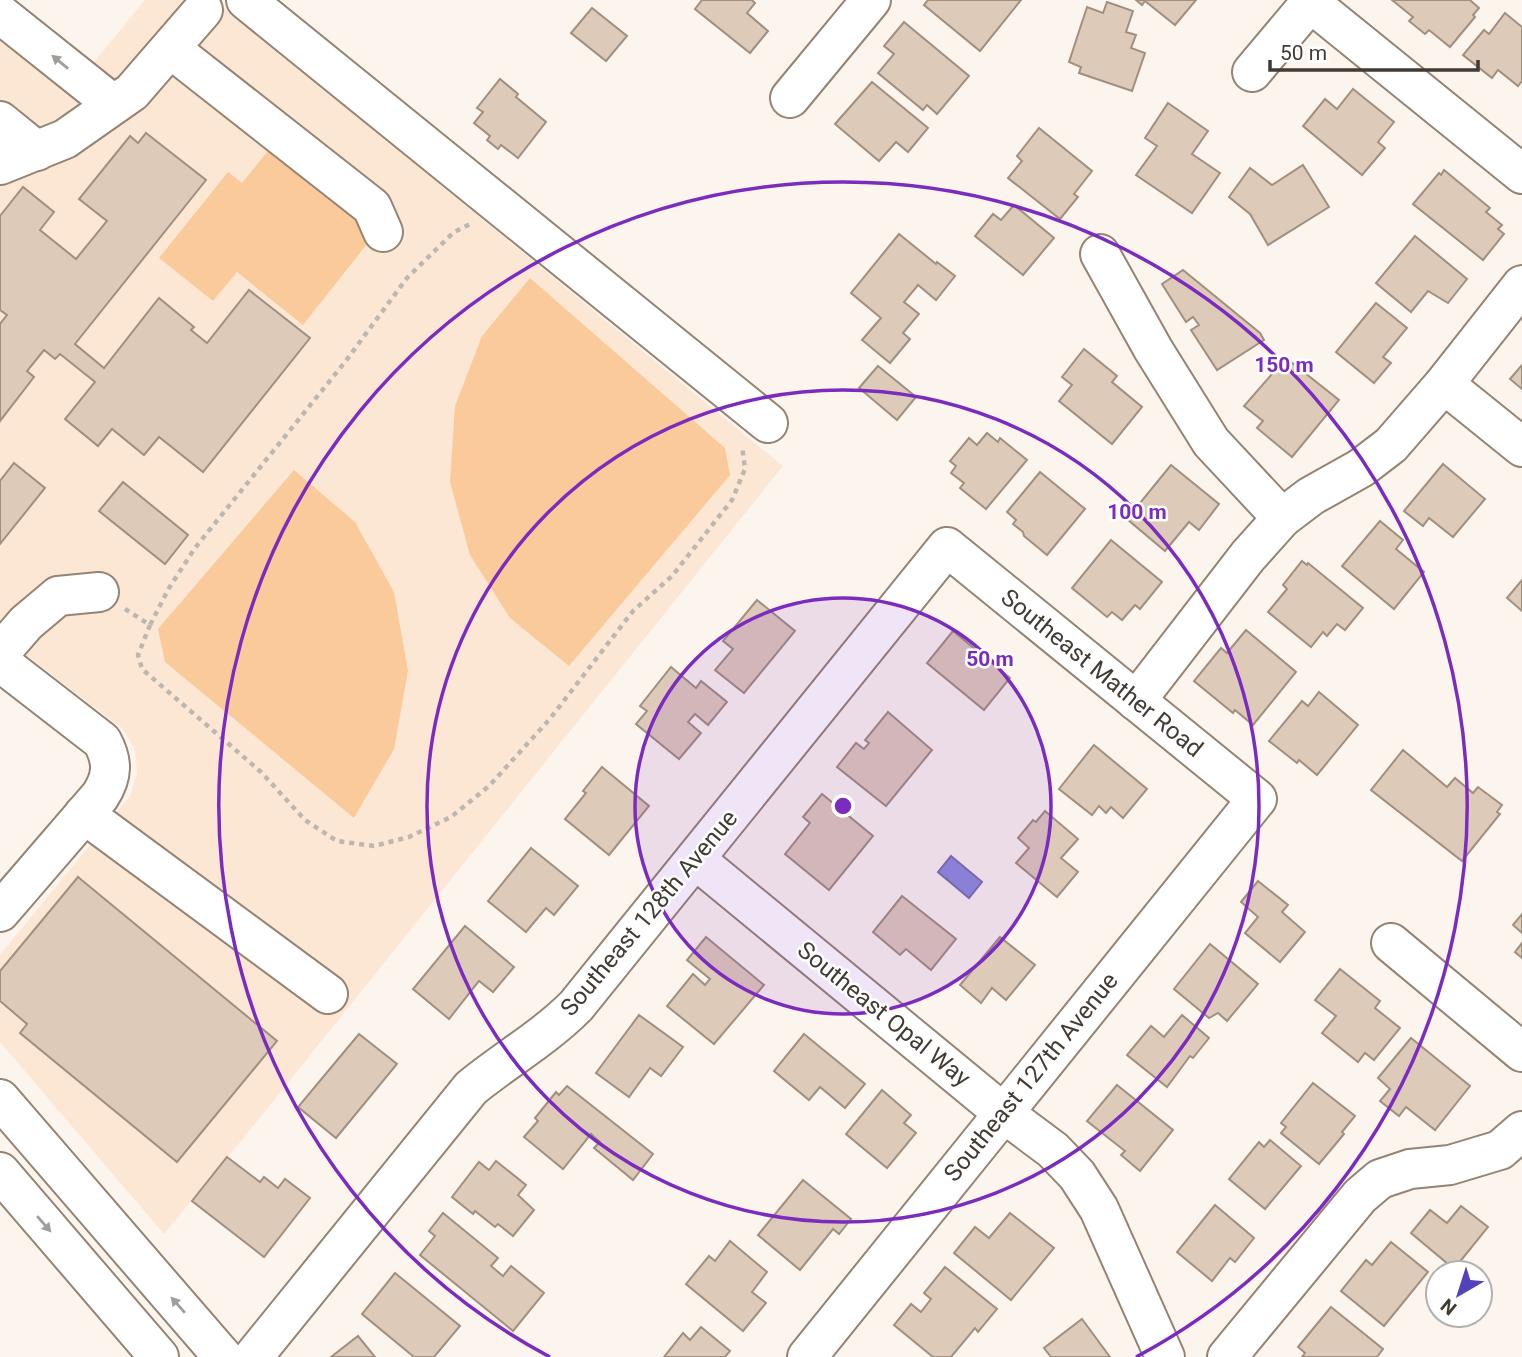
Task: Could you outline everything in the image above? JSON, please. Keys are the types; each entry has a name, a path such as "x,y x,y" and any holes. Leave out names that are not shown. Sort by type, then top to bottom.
{"street":[{"path":"246,0 751,430"},
{"path":"790,98 871,0"},
{"path":"1252,72 1308,1 1522,174"},
{"path":"0,165 65,139 132,92 203,10"},
{"path":"0,14 113,104"},
{"path":"170,49 372,207 383,232"},
{"path":"0,121 37,151"},
{"path":"1100,254 1153,349 1211,442 1282,518"},
{"path":"1136,701 1248,556 1282,518 1311,496 1361,468 1391,445 1444,384 1522,285"},
{"path":"1444,384 1522,447"},
{"name":"Southeast Mather Road","path":"947,547 1257,799"},
{"name":"Southeast 128th Avenue","path":"253,1357 458,1102 493,1070 554,1028 576,1006 947,547"},
{"path":"0,653 26,623 58,596 99,592"},
{"path":"0,662 102,741 110,755 111,769 108,784 0,912"},
{"name":"Southeast 127th Avenue","path":"807,1357 1257,799"},
{"path":"84,814 328,994"},
{"name":"Southeast Opal Way","path":"695,859 1002,1112 1053,1150 1077,1175 1099,1209 1165,1357"},
{"path":"1391,943 1522,1052"},
{"path":"0,1099 223,1357"},
{"path":"1227,1357 1360,1196 1380,1179 1410,1169 1450,1165 1500,1150 1522,1131"},
{"path":"0,1172 159,1357"}],"path":[{"path":"478,221 454,232 407,278 337,372 195,548 169,588 138,655 142,669 261,772 305,820 337,841 374,846 409,837 451,817 489,786 550,720 633,611 672,576 732,500 745,469 743,446 751,430"},
{"path":"99,592 150,625"}],"shaded area":[{"path":"0,0 90,67 145,0 215,0 783,466 164,1234 0,1042 0,955 130,796 137,773 135,750 123,729 0,635"},
{"path":"276,141 368,227 367,244 303,325 237,272 213,301 159,258 228,172 242,183"},
{"path":"530,278 725,448 730,475 569,666 510,618 470,555 450,482 455,406 482,336"},
{"path":"294,470 355,522 394,592 408,671 394,749 354,818 165,662 158,629"},
{"path":"951,856 982,882 969,898 938,872"}],"building":[{"path":"702,0 752,0 755,3 747,13 768,31 750,53 695,9"},
{"path":"928,0 1021,0 980,51 924,5"},
{"path":"1136,0 1196,0 1175,25 1145,1 1142,5"},
{"path":"1392,0 1470,0 1479,8 1473,15 1475,17 1450,47 1429,30 1425,34 1409,21 1413,17"},
{"path":"1107,2 1133,11 1126,32 1136,35 1131,48 1145,53 1132,91 1079,73 1081,67 1069,62 1087,7 1103,13"},
{"path":"592,8 627,36 606,61 571,33"},
{"path":"1505,13 1522,27 1522,81 1518,86 1498,70 1492,78 1463,55 1484,30 1489,34"},
{"path":"904,22 969,76 937,114 927,105 923,110 878,73 894,54 884,46"},
{"path":"500,79 518,94 516,97 546,122 518,158 501,145 498,149 487,140 490,136 474,123 483,112 477,108"},
{"path":"872,82 928,128 908,152 896,142 879,161 835,124"},
{"path":"1353,89 1394,122 1378,142 1385,148 1362,175 1303,126 1325,99 1337,109"},
{"path":"1168,103 1208,131 1192,154 1220,173 1192,213 1136,175 1157,146 1145,138"},
{"path":"1039,128 1092,171 1074,194 1078,197 1060,219 1008,178 1022,161 1017,156"},
{"path":"146,133 206,180 75,344 104,368 159,298 194,327 191,330 207,343 249,290 310,338 203,472 159,437 144,455 112,429 98,446 65,419 95,382 60,354 55,359 44,350 27,371 34,377 0,421 0,324 7,315 0,310 0,216 23,187 54,212 40,230 76,259 107,221 79,199 130,136 138,143"},
{"path":"1303,165 1329,207 1268,245 1250,214 1229,197 1250,168 1272,185"},
{"path":"1444,170 1490,208 1486,212 1502,225 1498,229 1504,234 1483,260 1413,204"},
{"path":"1014,205 1054,238 1023,275 975,236 993,214 1001,220"},
{"path":"899,234 955,276 936,300 918,285 904,302 919,314 903,333 910,339 890,363 862,340 881,318 851,293"},
{"path":"1415,236 1467,279 1448,303 1428,291 1411,312 1376,283"},
{"path":"1183,270 1260,333 1264,340 1217,370 1191,330 1199,325 1193,317 1186,322 1162,284"},
{"path":"1376,303 1407,328 1383,357 1391,363 1374,383 1336,352"},
{"path":"1084,349 1117,376 1112,382 1142,407 1112,444 1059,401 1072,385 1062,377"},
{"path":"1286,358 1339,400 1292,457 1257,428 1263,421 1244,406"},
{"path":"1522,365 1522,389 1510,379"},
{"path":"878,366 916,397 897,420 859,388"},
{"path":"987,433 998,442 1000,438 1027,460 986,509 960,488 964,483 951,473 956,466 950,461 969,438 977,445"},
{"path":"14,463 45,488 0,544 0,481"},
{"path":"1443,464 1485,499 1453,537 1429,518 1423,526 1404,511"},
{"path":"1171,465 1219,504 1199,530 1189,522 1165,551 1127,519"},
{"path":"1040,472 1085,509 1047,555 1024,536 1013,524 1016,520 1007,512"},
{"path":"123,482 188,535 165,564 99,511"},
{"path":"1380,521 1403,540 1396,549 1424,572 1394,609 1342,566"},
{"path":"1111,540 1162,582 1140,609 1135,605 1122,620 1112,612 1107,617 1072,588"},
{"path":"1302,561 1363,608 1345,630 1337,624 1327,636 1323,632 1311,647 1268,612 1287,589 1283,585"},
{"path":"1522,580 1522,611 1507,598"},
{"path":"757,600 795,631 744,693 715,670 733,649 723,641"},
{"path":"1246,630 1296,672 1253,725 1235,710 1233,713 1194,681 1221,648 1227,653"},
{"path":"953,631 1010,678 984,710 927,663"},
{"path":"671,667 696,688 701,681 727,702 708,725 695,714 688,722 701,733 679,759 636,724 647,711 640,706"},
{"path":"1319,692 1358,725 1317,775 1269,741 1302,701 1308,706"},
{"path":"888,712 932,750 886,806 837,767 856,743 864,749 869,743 865,740"},
{"path":"1094,745 1147,789 1123,818 1111,807 1106,813 1099,806 1092,815 1059,789"},
{"path":"1403,750 1447,787 1455,778 1473,793 1478,787 1502,805 1497,812 1500,814 1462,861 1371,790"},
{"path":"602,767 649,806 609,855 565,819"},
{"path":"822,794 873,836 829,890 785,854 810,823 803,817"},
{"path":"1045,811 1078,839 1061,858 1078,872 1057,897 1016,863 1029,848 1018,838 1033,820 1036,822"},
{"path":"531,848 578,886 554,915 546,908 526,932 488,901"},
{"path":"78,877 277,1041 177,1162 20,1033 27,1024 0,1001 0,971"},
{"path":"1258,881 1288,905 1282,912 1305,932 1280,962 1245,933 1258,917 1241,902"},
{"path":"902,896 956,939 931,970 906,949 900,955 873,932"},
{"path":"1522,914 1522,933 1513,925"},
{"path":"465,926 514,967 493,992 479,981 449,1019 413,989"},
{"path":"706,937 764,985 714,1044 667,1006 693,974 705,985 710,979 687,960"},
{"path":"1000,937 1035,965 1006,1000 992,988 981,1003 960,985"},
{"path":"1522,943 1522,958 1515,952"},
{"path":"1210,944 1258,984 1227,1021 1218,1013 1209,1018 1174,989"},
{"path":"1340,969 1380,1001 1375,1008 1400,1028 1374,1060 1365,1053 1358,1062 1322,1033 1336,1016 1315,1000"},
{"path":"639,1015 683,1047 661,1076 650,1068 629,1097 596,1073"},
{"path":"1182,1015 1209,1038 1193,1058 1190,1056 1167,1087 1127,1055 1151,1026 1164,1037"},
{"path":"359,1034 397,1064 336,1138 298,1107"},
{"path":"804,1034 865,1084 845,1108 820,1087 809,1100 774,1071"},
{"path":"1411,1038 1470,1086 1435,1130 1406,1107 1399,1116 1380,1101 1390,1089 1378,1078"},
{"path":"1313,1083 1355,1116 1319,1164 1281,1133 1286,1127 1281,1123"},
{"path":"1117,1085 1173,1130 1140,1171 1121,1155 1125,1151 1087,1121"},
{"path":"567,1086 653,1154 633,1180 594,1148 600,1142 591,1134 563,1169 524,1137 538,1121 535,1118 556,1092 559,1095"},
{"path":"882,1090 911,1115 904,1123 916,1133 887,1168 846,1134"},
{"path":"1270,1140 1301,1166 1265,1209 1229,1179 1259,1142 1264,1147"},
{"path":"227,1157 260,1182 264,1177 278,1188 285,1179 310,1198 264,1257 192,1201"},
{"path":"496,1161 526,1185 518,1195 534,1210 513,1236 498,1224 495,1227 475,1211 473,1214 452,1197 479,1162 489,1170"},
{"path":"803,1180 851,1219 839,1234 833,1229 800,1270 758,1235"},
{"path":"1215,1205 1254,1238 1235,1262 1230,1258 1212,1281 1177,1252"},
{"path":"1461,1206 1488,1227 1462,1259 1442,1259 1411,1233 1430,1210 1447,1223"},
{"path":"443,1213 498,1258 491,1266 503,1276 511,1266 544,1293 513,1331 420,1255 435,1236 429,1231"},
{"path":"1010,1213 1054,1248 1011,1300 954,1253 975,1227 989,1238"},
{"path":"730,1241 767,1272 752,1292 766,1303 743,1331 686,1284 709,1256 715,1261"},
{"path":"1391,1242 1424,1269 1424,1277 1384,1326 1341,1291 1366,1260 1372,1265"},
{"path":"945,1267 997,1309 978,1332 975,1328 951,1357 933,1357 894,1325 911,1304 921,1312 931,1299 924,1293"},
{"path":"395,1273 460,1326 434,1357 414,1357 362,1314"},
{"path":"1331,1307 1383,1349 1377,1357 1302,1357 1305,1353 1298,1347"},
{"path":"1082,1319 1110,1357 1051,1357 1044,1348"},
{"path":"701,1327 730,1351 725,1357 664,1357 683,1333 690,1340"},
{"path":"358,1336 375,1357 331,1357"}]}
